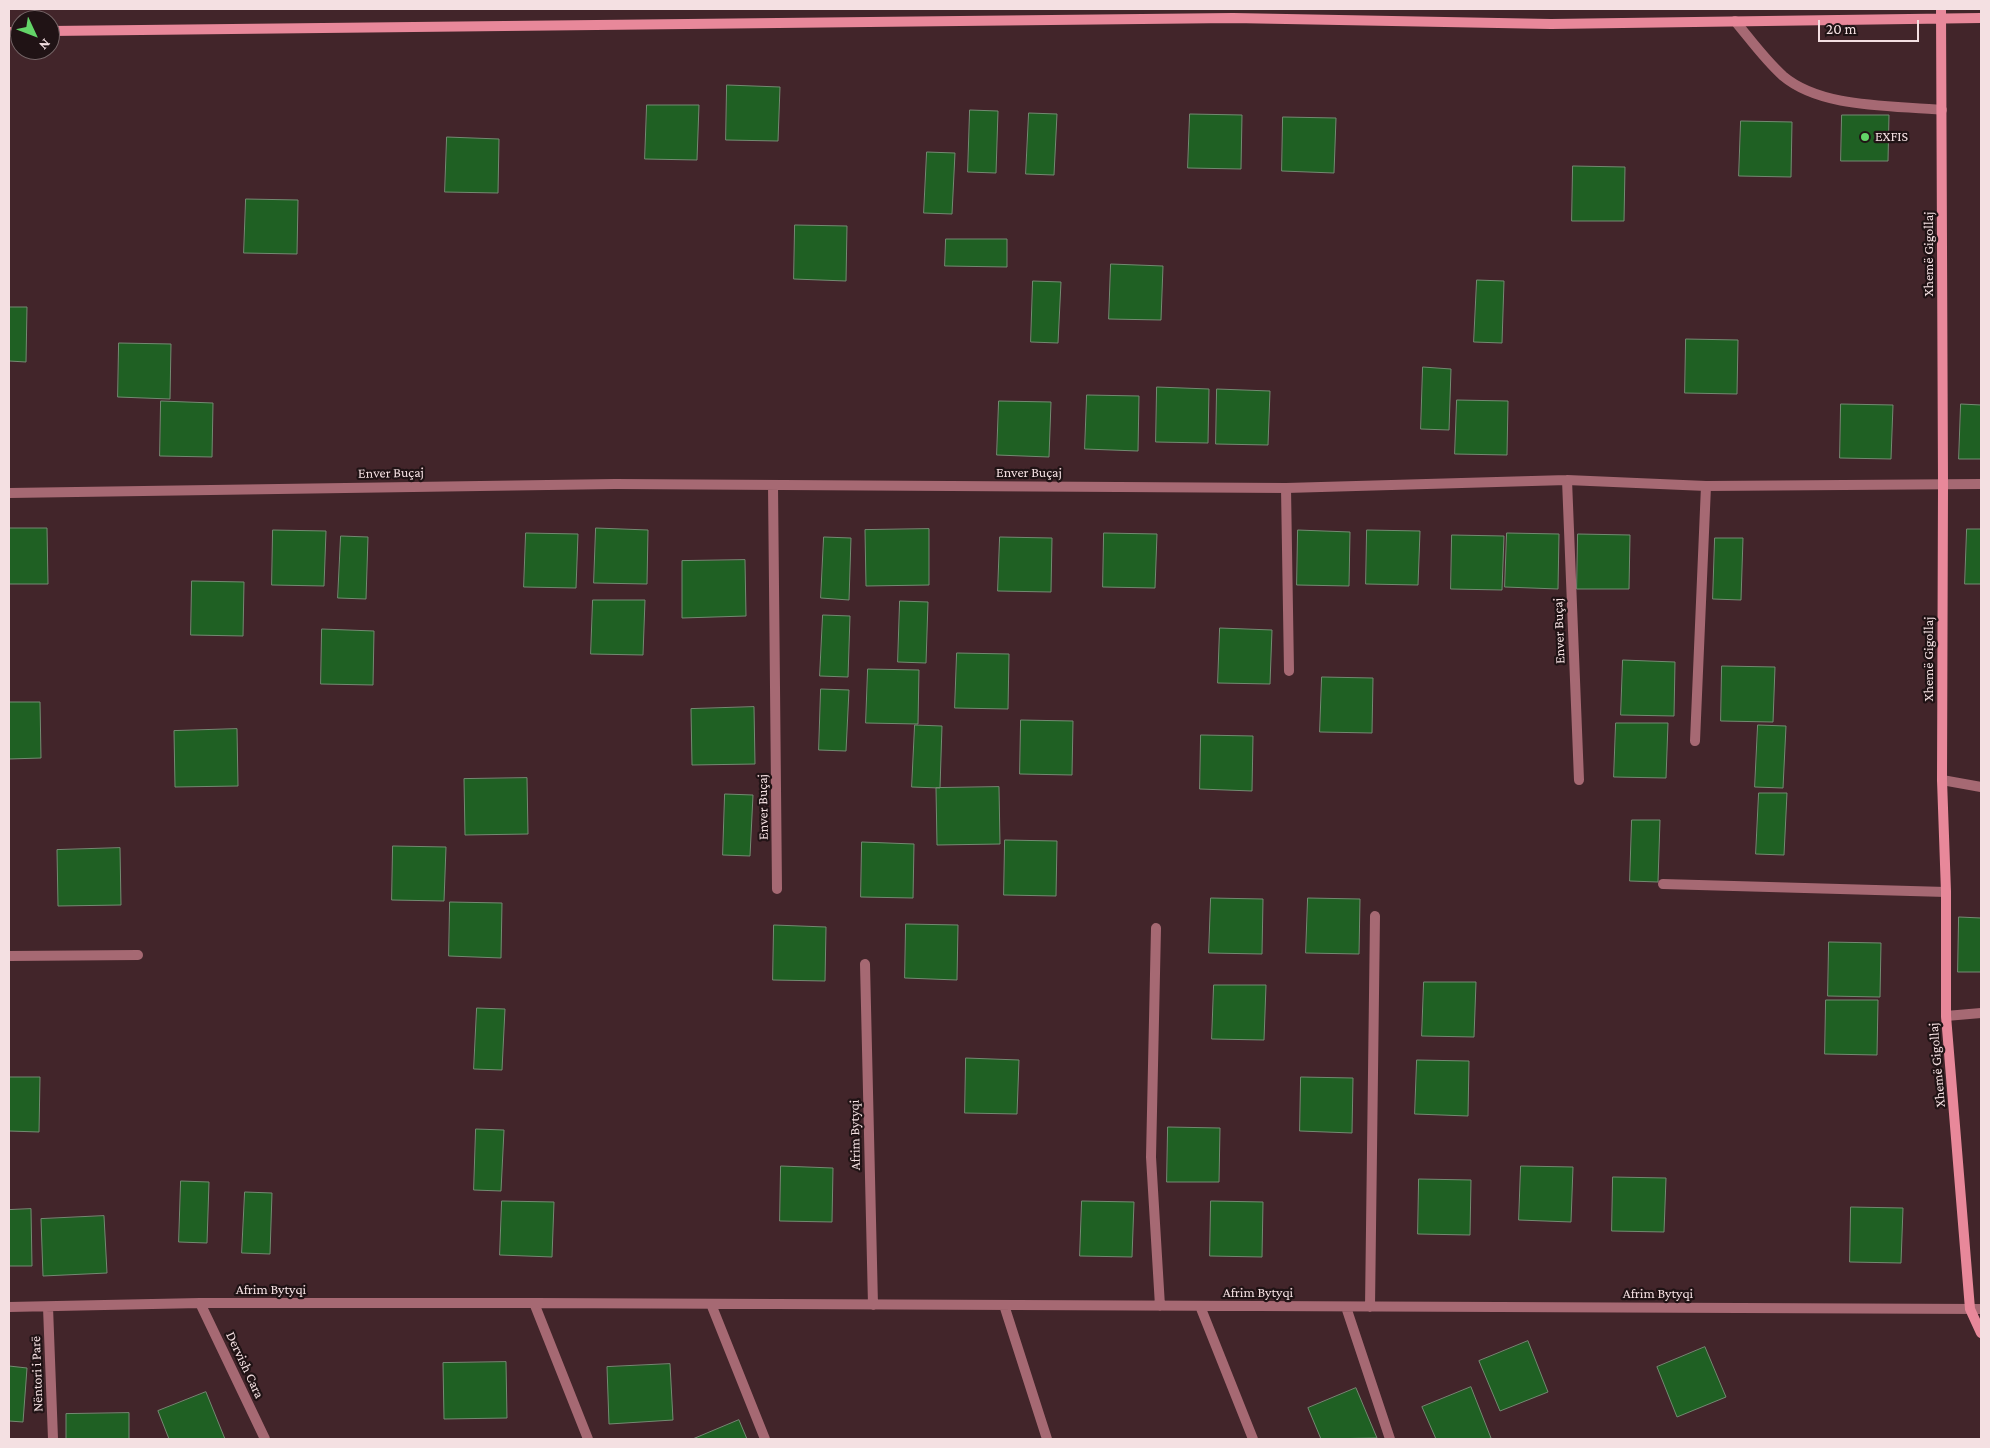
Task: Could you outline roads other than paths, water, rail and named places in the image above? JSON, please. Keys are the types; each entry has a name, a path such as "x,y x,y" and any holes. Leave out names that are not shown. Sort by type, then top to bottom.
{"main road":[{"path":"60,31 1223,18 1551,24 1735,21 1941,13 1981,18"},
{"name":"Xhemë Gigollaj","path":"1941,13 1942,780 1946,892 1946,1016 1976,1309 1981,1333"}],"street":[{"path":"1735,21 1770,63 1785,77 1800,87 1830,100 1942,110"},
{"name":"Enver Buçaj","path":"9,493 615,484 1286,488 1567,480 1706,486 1981,484"},
{"name":"Enver Buçaj","path":"1567,480 1579,780"},
{"name":"Enver Buçaj","path":"773,485 777,889"},
{"path":"1695,741 1706,486"},
{"path":"1286,488 1289,671"},
{"path":"1942,780 1981,786"},
{"path":"1663,884 1946,892"},
{"path":"1370,1307 1376,916"},
{"path":"1156,928 1151,1157 1160,1306"},
{"path":"9,956 138,955"},
{"name":"Afrim Bytyqi","path":"865,964 873,1305"},
{"path":"1946,1016 1981,1013"},
{"name":"Afrim Bytyqi","path":"9,1307 200,1304 711,1304 1976,1309"},
{"name":"Dervish Cara","path":"200,1304 265,1439"},
{"path":"534,1304 588,1439"},
{"path":"711,1304 765,1439"},
{"path":"1004,1305 1046,1439"},
{"path":"1200,1306 1253,1439"},
{"name":"Nëntori i Parë","path":"48,1307 54,1439"},
{"path":"1346,1307 1390,1439"}],"place":[{"name":"EXFIS","path":"1865,137"}]}
